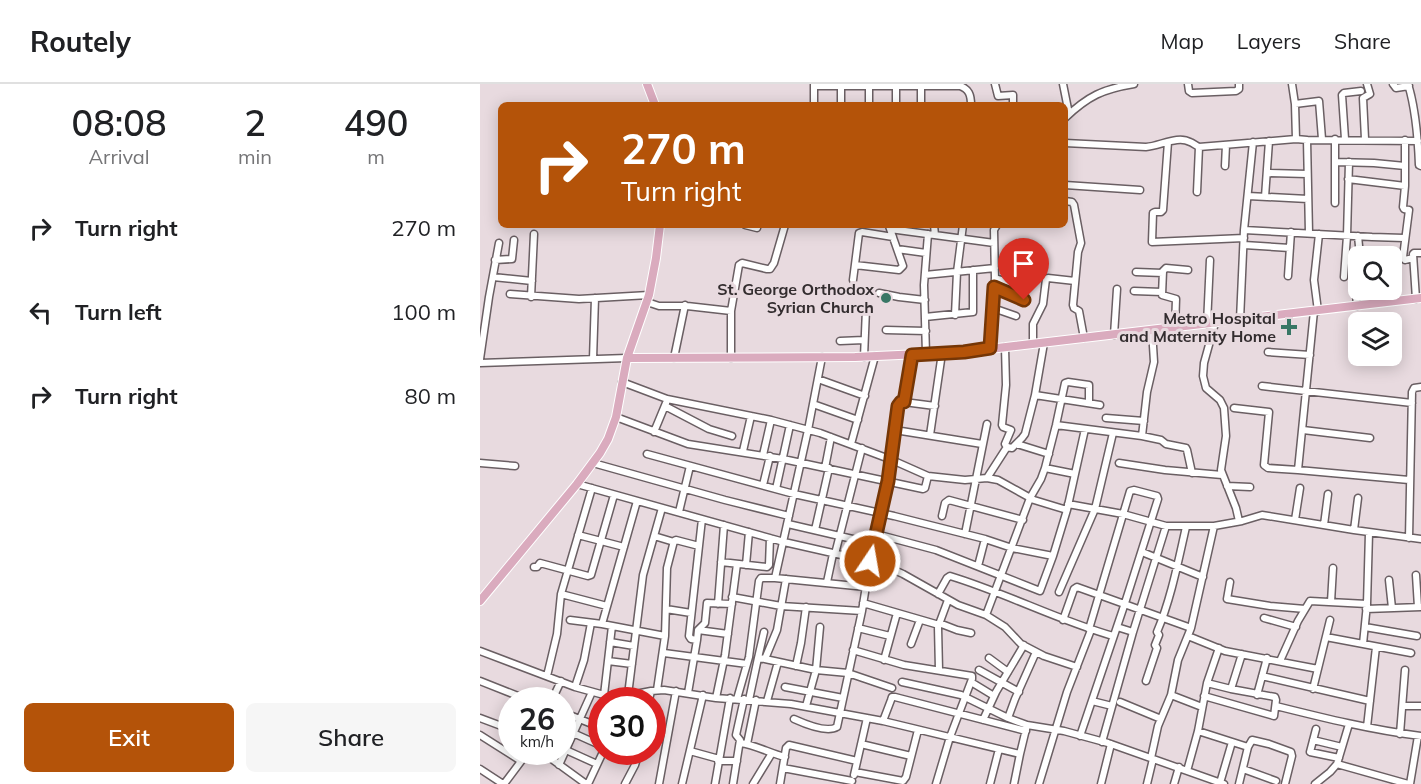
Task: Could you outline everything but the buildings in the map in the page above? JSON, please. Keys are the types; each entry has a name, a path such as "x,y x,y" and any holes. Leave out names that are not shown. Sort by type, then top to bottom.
{"main road":[{"path":"647,84 654,102"},
{"path":"480,601 577,484 608,439 616,417 627,358 648,299 660,228"},
{"path":"627,358 864,357 964,352 1419,298"}],"street":[{"path":"995,84 998,96 1013,95 1013,102"},
{"path":"1063,84 1065,102"},
{"path":"1068,115 1107,89 1134,84"},
{"path":"1188,84 1189,91 1192,93 1236,91 1239,89 1239,84"},
{"path":"1292,84 1296,139"},
{"path":"1365,139 1363,98 1370,94 1367,84"},
{"path":"1394,84 1396,88 1408,85 1419,139 1419,165 1421,166"},
{"path":"813,102 814,85 896,87 952,85 969,91 972,102"},
{"path":"841,86 841,102"},
{"path":"869,86 869,102"},
{"path":"921,86 921,102"},
{"path":"896,87 896,102"},
{"path":"1345,139 1342,95 1361,91"},
{"path":"1295,104 1319,101 1322,140"},
{"path":"1068,143 1155,147 1179,140 1191,142 1198,147 1296,139 1419,139"},
{"path":"1335,139 1335,203"},
{"path":"1307,140 1309,233"},
{"path":"1405,140 1404,208 1410,212 1406,223 1403,258 1405,260 1413,258"},
{"path":"1265,197 1269,141"},
{"path":"1168,142 1163,210 1153,213 1152,242 1244,241 1290,248"},
{"path":"1240,320 1244,230 1253,142"},
{"path":"1225,166 1226,145"},
{"path":"1197,192 1198,147"},
{"path":"1335,162 1405,166"},
{"path":"1344,278 1349,162"},
{"path":"1267,173 1307,174"},
{"path":"1348,179 1405,186"},
{"path":"1068,185 1140,190"},
{"path":"1248,196 1308,199"},
{"path":"1068,201 1074,205 1081,241 1073,307 1079,311 1084,338"},
{"path":"731,358 731,311 739,265 742,263 767,269 772,267 783,228"},
{"path":"855,265 901,269 903,266 890,228"},
{"path":"910,228 931,234 994,243"},
{"path":"926,354 926,253 933,228"},
{"path":"955,315 957,272 963,228"},
{"path":"990,348 995,228"},
{"path":"1244,230 1404,238"},
{"path":"853,280 860,232 893,237"},
{"path":"1288,276 1291,232"},
{"path":"531,297 534,234"},
{"path":"1298,470 1316,311 1314,280 1319,234"},
{"path":"1358,236 1359,246"},
{"path":"495,260 512,260 514,240"},
{"path":"499,243 480,361 627,358"},
{"path":"897,249 926,253"},
{"path":"1419,298 1413,254 1421,253"},
{"path":"994,279 1015,284 1028,282 1031,258"},
{"path":"1210,260 1211,323 1203,376 1206,388 1220,400 1224,408 1226,436 1221,465 1222,475 1239,521"},
{"path":"925,275 995,268"},
{"path":"1175,328 1176,299 1163,296 1163,273 1166,268 1188,270"},
{"path":"925,317 973,312 973,270"},
{"path":"1136,272 1163,273"},
{"path":"493,277 532,281"},
{"path":"1033,344 1034,324 1042,304 1046,279 1075,281"},
{"path":"994,287 1024,300"},
{"path":"1114,335 1117,289"},
{"path":"1134,291 1162,292"},
{"path":"879,293 925,300"},
{"path":"510,294 564,299 648,299 659,306 685,306 731,311"},
{"path":"593,359 595,298"},
{"path":"1357,300 1357,306"},
{"path":"674,358 685,306"},
{"path":"993,308 1016,315"},
{"path":"864,357 866,309"},
{"path":"886,330 926,331"},
{"path":"1142,436 1147,392 1154,362 1152,330"},
{"path":"840,341 864,340"},
{"path":"1007,447 1010,448 1017,444 1024,434 1035,395 1044,343"},
{"path":"987,478 1007,447 1005,444 1011,430 1003,428 1002,425 1006,385 1005,347"},
{"path":"1268,352 1310,355"},
{"path":"930,435 942,353"},
{"path":"904,402 912,355"},
{"path":"851,444 876,356"},
{"path":"775,578 822,357"},
{"path":"818,379 865,396"},
{"path":"622,382 666,402 709,429 732,436"},
{"path":"986,615 1030,498 1045,468 1066,382 1088,385 1090,387 1089,403"},
{"path":"1262,386 1412,403"},
{"path":"1409,538 1413,390 1421,387"},
{"path":"1035,395 1100,405"},
{"path":"666,402 751,416 808,430 862,448 928,476 975,480 993,478 1030,498 1068,507 1123,514 1166,526 1215,526 1262,514 1369,533 1421,539"},
{"path":"654,432 666,402"},
{"path":"794,719 818,727 835,729 837,727 888,481 899,404 904,402 935,406"},
{"path":"813,404 858,420"},
{"path":"1234,408 1269,412 1264,465 1268,468 1409,480"},
{"path":"742,451 751,416"},
{"path":"616,417 688,444 800,462 924,489 928,476"},
{"path":"1106,418 1144,420"},
{"path":"763,485 771,420"},
{"path":"965,534 987,424"},
{"path":"776,489 790,425"},
{"path":"1056,425 1142,436 1187,449 1192,473"},
{"path":"876,534 936,550 1040,591 1068,507 1085,429"},
{"path":"895,430 982,444"},
{"path":"1303,430 1370,438"},
{"path":"1059,592 1095,509 1113,433"},
{"path":"815,530 822,500 831,437"},
{"path":"1017,444 1049,454"},
{"path":"827,582 862,448"},
{"path":"647,454 794,494 1053,556"},
{"path":"480,463 515,466"},
{"path":"593,463 789,516"},
{"path":"1119,463 1222,475"},
{"path":"679,512 690,466"},
{"path":"1045,468 1075,474"},
{"path":"577,484 783,542 870,561 892,569 948,600 986,615 1036,652 1077,667"},
{"path":"1227,486 1250,487"},
{"path":"547,676 557,634 561,594 592,488"},
{"path":"1295,520 1300,488"},
{"path":"1039,784 1090,630 1130,493 1132,490 1155,496 1158,499 1142,552 1080,736"},
{"path":"1324,525 1328,494"},
{"path":"534,567 540,563 590,576 614,495"},
{"path":"1354,530 1358,498"},
{"path":"942,516 947,500 1023,520"},
{"path":"602,624 637,501"},
{"path":"628,687 643,575 662,508"},
{"path":"697,640 689,636 702,519"},
{"path":"788,524 874,544"},
{"path":"718,603 724,525"},
{"path":"1102,741 1166,526"},
{"path":"1147,784 1156,733 1171,695 1178,660 1191,628 1215,526"},
{"path":"1146,681 1157,648 1155,645 1159,635 1157,632 1163,618 1186,527"},
{"path":"746,565 749,532"},
{"path":"1363,644 1369,533"},
{"path":"578,535 624,547"},
{"path":"654,536 699,546"},
{"path":"721,562 769,566 770,538"},
{"path":"978,566 985,539"},
{"path":"655,687 664,653 667,567 674,542"},
{"path":"1142,552 1203,577"},
{"path":"716,698 724,660 737,564"},
{"path":"1331,602 1333,568"},
{"path":"938,594 949,576 996,592 1090,630 1113,636"},
{"path":"1280,661 1310,601 1392,608 1420,607 1416,576"},
{"path":"785,757 758,746 743,743 735,735 743,699 759,580 775,578 866,587"},
{"path":"715,784 718,760 743,699 777,630 786,579"},
{"path":"1389,580 1392,608"},
{"path":"1230,582 1227,597 1229,599 1305,609"},
{"path":"1063,620 1075,587 1077,587 1191,628"},
{"path":"561,594 607,606"},
{"path":"939,670 939,624 948,600"},
{"path":"688,693 698,630 705,623 707,603 756,602 781,606 862,611"},
{"path":"863,603 971,633"},
{"path":"796,666 806,607"},
{"path":"666,609 691,613"},
{"path":"884,660 897,613"},
{"path":"1264,618 1296,627"},
{"path":"570,620 666,636"},
{"path":"911,644 920,620"},
{"path":"1313,688 1330,620"},
{"path":"480,651 575,687 584,660 591,622"},
{"path":"605,687 612,626"},
{"path":"806,706 816,669 820,627"},
{"path":"1117,627 1133,632"},
{"path":"1365,627 1417,636"},
{"path":"858,628 890,636"},
{"path":"698,630 728,634"},
{"path":"762,659 764,632"},
{"path":"1188,636 1242,654 1318,669"},
{"path":"1326,637 1411,653"},
{"path":"610,642 634,646"},
{"path":"983,720 1001,683 1024,645"},
{"path":"1367,727 1376,647"},
{"path":"1187,771 1198,731 1207,683 1219,648"},
{"path":"853,650 904,665 973,678 958,713 936,784"},
{"path":"1008,718 1036,652"},
{"path":"664,653 747,664"},
{"path":"1231,689 1242,654"},
{"path":"989,658 1008,672"},
{"path":"1257,694 1267,658"},
{"path":"762,659 848,674 892,688"},
{"path":"608,660 632,664"},
{"path":"767,701 778,662"},
{"path":"979,670 1019,692"},
{"path":"1400,734 1405,670"},
{"path":"1262,676 1370,701"},
{"path":"480,681 498,688"},
{"path":"558,687 561,681"},
{"path":"902,682 965,697 1026,728"},
{"path":"971,682 994,696"},
{"path":"1204,696 1274,716 1276,698 1207,683"},
{"path":"785,687 843,698"},
{"path":"666,691 716,698 767,701 840,712 1020,754"},
{"path":"659,784 676,691"},
{"path":"682,784 703,695"},
{"path":"1171,695 1202,707"},
{"path":"883,722 893,697 983,720 1026,728 1056,730 1102,741 1222,783 1232,742"},
{"path":"733,784 736,761 743,743 743,699"},
{"path":"576,726 588,700"},
{"path":"1092,700 1112,706"},
{"path":"1120,702 1161,718"},
{"path":"1276,706 1349,724 1419,736 1418,758 1409,784 1310,752 1316,729"},
{"path":"1403,706 1421,706"},
{"path":"480,718 498,725"},
{"path":"576,718 588,723"},
{"path":"783,768 852,783 867,718"},
{"path":"1314,784 1330,772 1338,761 1349,724"},
{"path":"1014,784 1026,728"},
{"path":"855,772 903,781 918,730"},
{"path":"1198,731 1248,747"},
{"path":"480,735 498,746"},
{"path":"1239,784 1248,747 1252,740 1291,752 1285,784"},
{"path":"1313,740 1342,747"},
{"path":"861,744 912,756"},
{"path":"1101,784 1111,744"},
{"path":"780,784 787,746 790,745 857,761"},
{"path":"990,784 999,749"},
{"path":"690,751 718,760 736,761"},
{"path":"753,784 772,753"},
{"path":"480,769 504,784 518,765"},
{"path":"559,765 576,781 587,784 596,765"},
{"path":"625,784 635,765"},
{"path":"1174,784 1179,767"},
{"path":"1243,769 1276,781"}],"place":[{"name":"St. George Orthodox Syrian Church","path":"886,298"},
{"name":"Metro Hospital and Maternity Home","path":"1289,327"}],"route":[{"path":"870,561 892,460 898,406 904,402 912,355 990,348 994,287 1024,300"}]}
